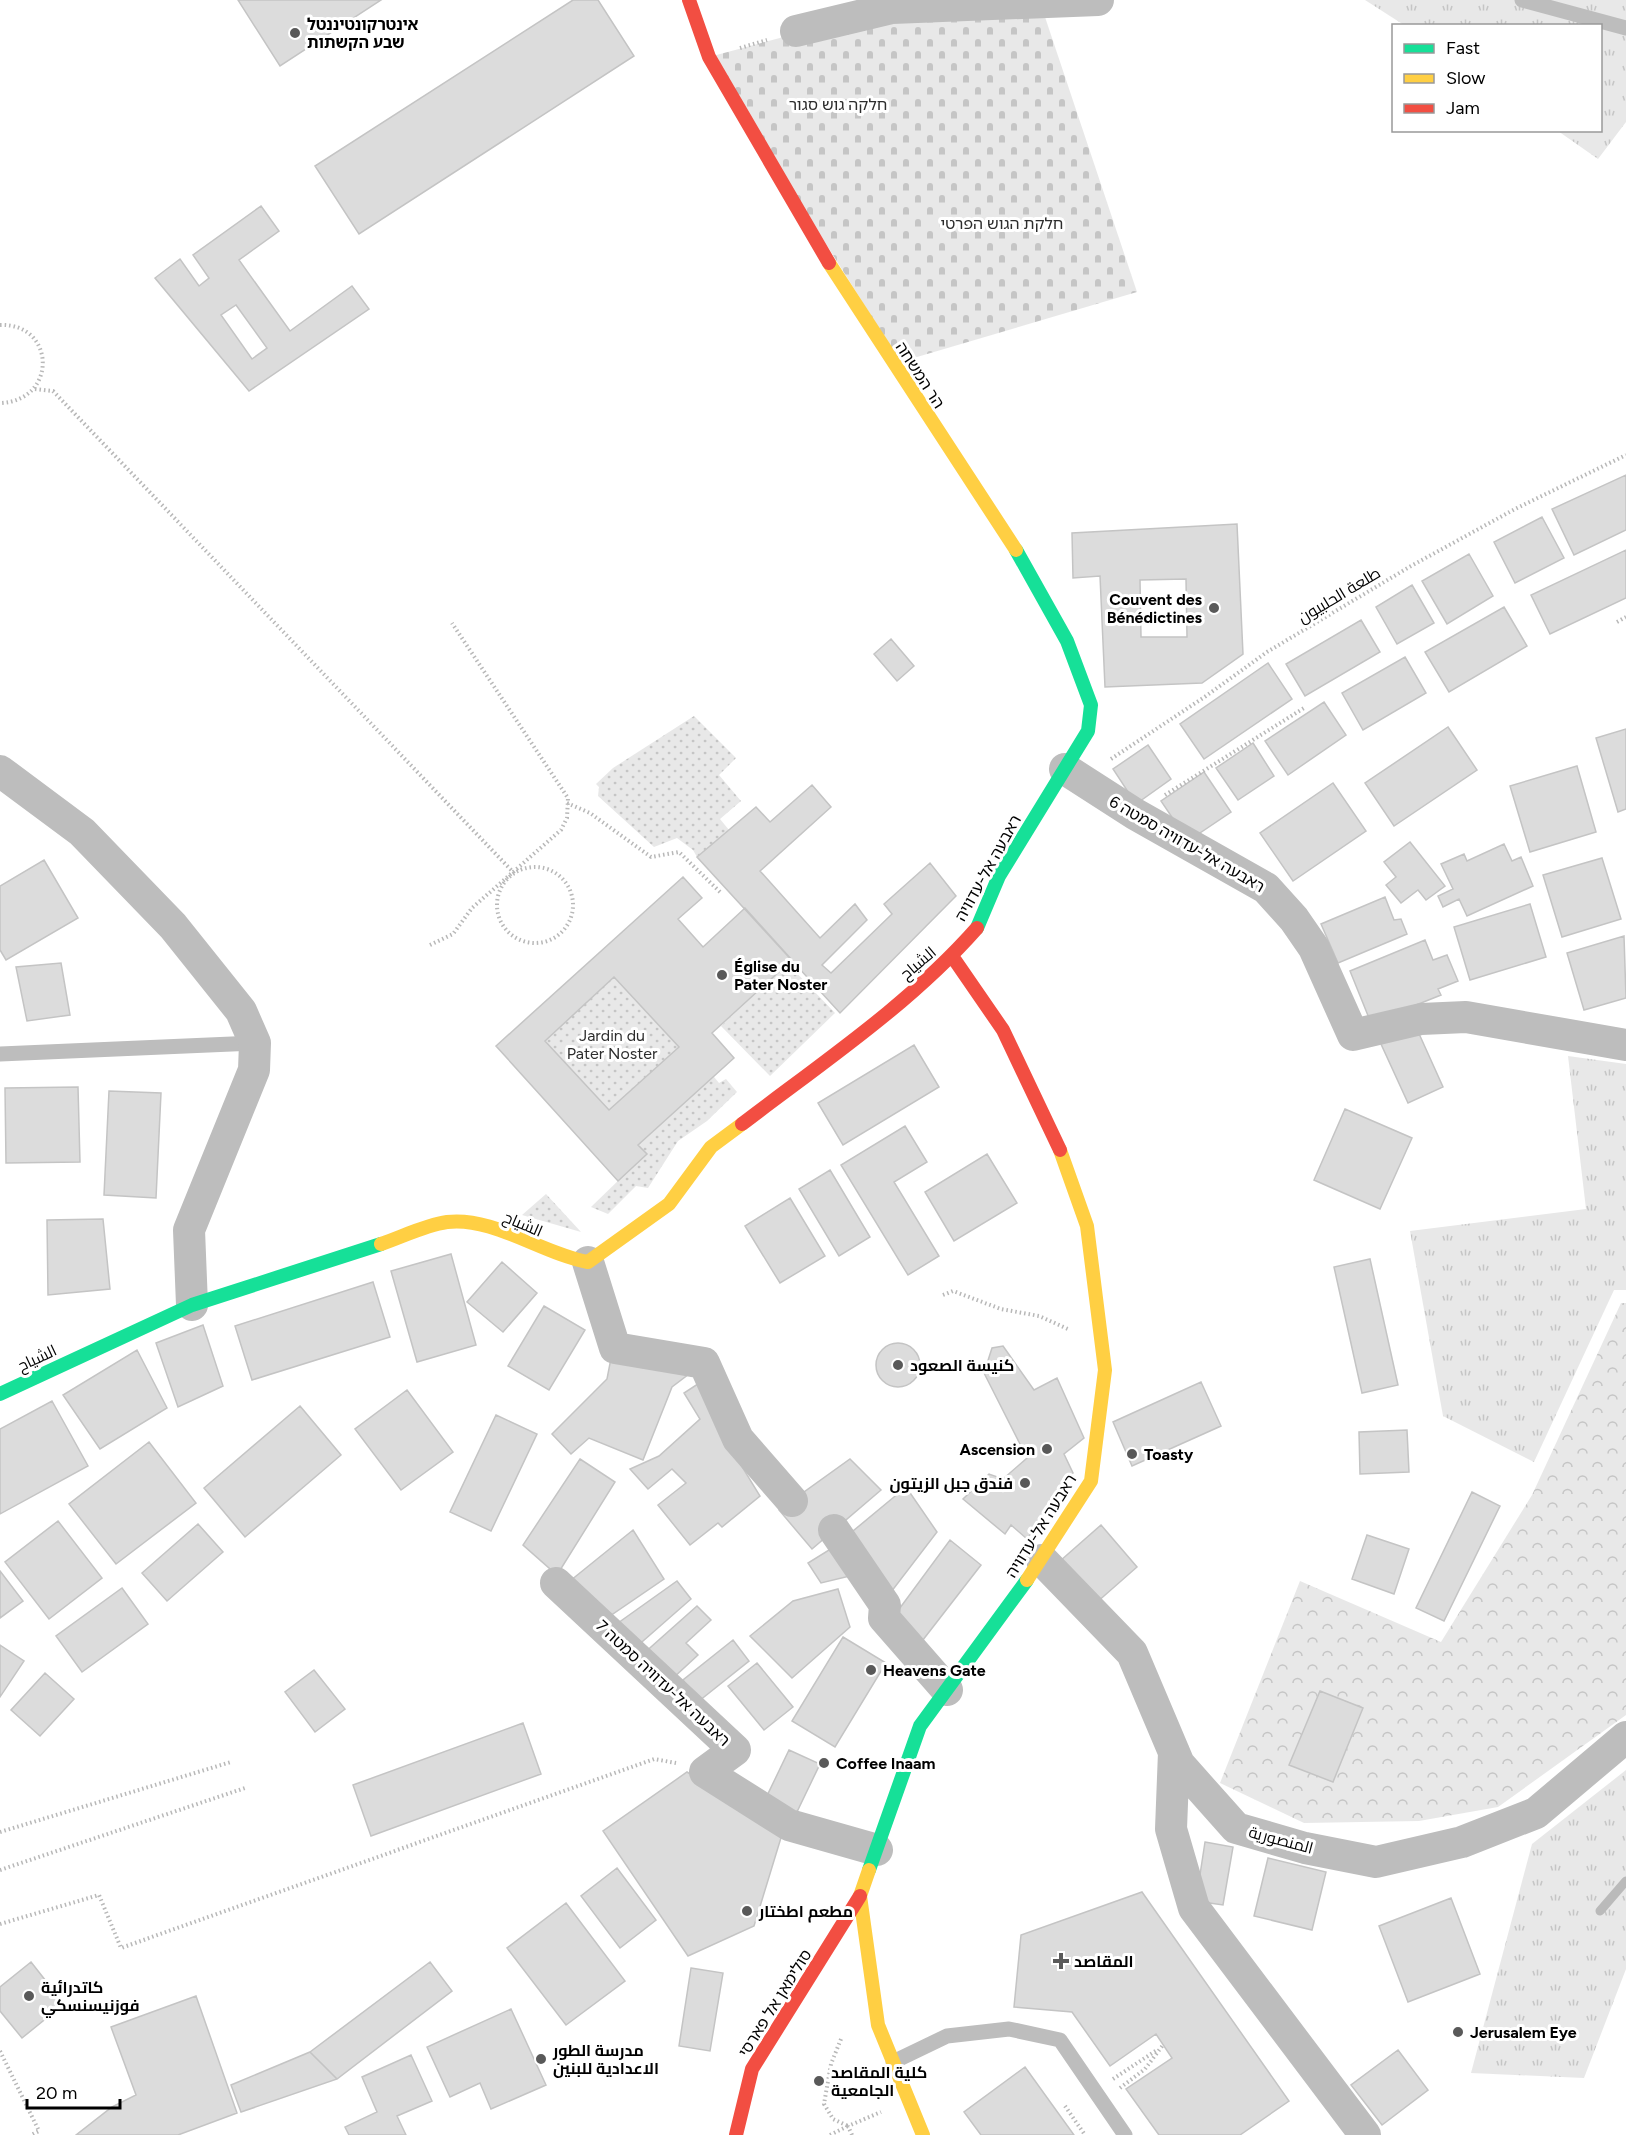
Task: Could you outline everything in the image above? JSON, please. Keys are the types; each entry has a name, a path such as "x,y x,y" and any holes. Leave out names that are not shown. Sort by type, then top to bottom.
{"street":[{"name":"הר המשחה","path":"689,0 709,57 843,287 1020,556 1067,641 1091,705 1088,731 1072,775"},
{"path":"703,0 709,57"},
{"path":"796,31 891,4 1098,0"},
{"path":"0,771 82,832 173,926 241,1011 255,1043 254,1070 189,1230 192,1305"},
{"name":"ראבעה אל-עדוויה סמטה 6","path":"1072,775 1135,814 1266,888 1279,900 1314,948 1353,1035 1421,1019 1466,1017 1626,1045"},
{"name":"ראבעה אל-עדוויה","path":"923,2135 878,2025 860,1896 920,1726 1042,1560 1091,1481 1105,1370 1087,1226 1062,1154 1003,1030 952,956 980,924 999,876 1072,775"},
{"name":"الشياح","path":"0,1394 192,1305 447,1222 483,1225 566,1258 588,1262 669,1204 711,1147 862,1032 952,956"},
{"path":"588,1262 615,1348 704,1363 738,1439 792,1501"},
{"path":"834,1530 885,1605 884,1618 946,1690"},
{"name":"المنصورية","path":"1042,1560 1132,1653 1179,1764 1236,1828 1305,1848 1376,1862 1462,1842 1536,1814 1626,1737"},
{"name":"ראבעה אל-עדוויה סמטה 7","path":"556,1583 735,1750 700,1769"},
{"path":"1173,1752 1171,1829 1194,1908 1365,2135"},
{"path":"700,1769 789,1825 877,1850"},
{"name":"סולימאן אל פארסי","path":"736,2135 752,2069 860,1896"}],"lane":[{"path":"1522,0 1626,28"},
{"path":"0,1054 255,1043"},
{"path":"893,2062 946,2036 1009,2029 1060,2040 1125,2135"}],"path":[{"path":"709,57 796,31"},
{"path":"0,325 23,329 40,347 43,360 42,376 35,388 24,398 0,403"},
{"path":"35,388 53,391 513,872"},
{"name":"طلعة الحلبيون","path":"1072,775 1206,696 1267,652 1411,566 1515,509 1626,455"},
{"path":"1617,622 1626,618"},
{"path":"430,945 453,934 472,908 561,830 567,818 568,798 452,623"},
{"path":"1135,814 1304,708"},
{"path":"567,803 590,813 651,857 679,852 720,892"},
{"path":"540,868 560,876 568,887 572,898 572,911 566,926 558,936 533,943 520,940 506,930 499,918 498,894 513,872 540,868"},
{"path":"943,1295 953,1291 1001,1309 1039,1316"},
{"path":"0,1924 99,1895 121,1948 654,1759 700,1769"},
{"path":"0,1832 231,1762"},
{"path":"0,1870 244,1788"},
{"path":"841,2039 831,2064 824,2104 833,2119 848,2126 852,2135"},
{"path":"1095,2091 1161,2046 1145,2069 1120,2087 1125,2095"},
{"path":"0,2051 39,2131 32,2135"},
{"path":"830,2135 909,2100"},
{"path":"1065,2106 1086,2135"}],"green space":[{"path":"1365,0 1626,0 1626,122 1598,159 1559,132 1602,132 1602,24 1402,24"},
{"path":"892,8 1043,11 1137,292 900,362 709,57"},
{"path":"694,716 736,758 719,775 741,801 720,819 729,830 697,857 693,850 677,838 654,847 598,796 599,787 596,784 613,768"},
{"path":"788,964 835,1013 770,1076 721,1026"},
{"name":"Jardin du Pater Noster","path":"614,977 679,1047 609,1110 545,1041"},
{"path":"1568,1056 1626,1064 1626,1290 1614,1290 1534,1462 1443,1416 1410,1231 1586,1209"},
{"path":"701,1061 719,1083 726,1079 737,1092 707,1121 678,1141 648,1188 636,1186 608,1214 591,1207 624,1175 623,1137"},
{"path":"546,1194 581,1232 522,1215"},
{"path":"1621,1303 1626,1303 1626,1715 1498,1807 1419,1821 1304,1823 1220,1783 1300,1581 1441,1642 1532,1495"},
{"path":"1626,1770 1626,1969 1584,2078 1471,2073 1532,1844"}],"building":[{"name":"אינטרקונטיננטל שבע הקשתות","path":"238,0 381,0 280,66"},
{"name":"אינטרקונטיננטל שבע הקשתות","path":"573,0 598,0 634,56 359,234 315,166"},
{"path":"261,206 279,231 239,260 290,331 352,286 369,309 249,391 155,278 180,259 199,286 209,278 193,255","holes":["236,305 267,348 252,359 221,315"]},
{"path":"1626,475 1626,530 1574,555 1552,509"},
{"path":"1542,517 1564,558 1515,583 1494,542"},
{"name":"Couvent des Bénédictines","path":"1237,524 1243,654 1202,683 1105,687 1100,576 1073,578 1072,533","holes":["1186,579 1187,637 1141,637 1140,580"]},
{"path":"1626,550 1626,598 1550,634 1531,595"},
{"path":"1469,554 1493,596 1447,624 1422,581"},
{"path":"1412,585 1434,623 1397,644 1376,607"},
{"path":"1504,607 1527,646 1449,692 1425,652"},
{"path":"1361,620 1380,652 1305,696 1286,664"},
{"path":"891,639 914,666 897,681 874,654"},
{"path":"1405,657 1426,693 1363,730 1342,693"},
{"path":"1268,663 1292,699 1204,759 1180,724"},
{"path":"1324,702 1346,735 1288,775 1265,741"},
{"path":"1448,727 1477,770 1394,826 1365,783"},
{"path":"1626,729 1626,809 1618,812 1596,738"},
{"path":"1253,743 1274,776 1238,800 1216,768"},
{"path":"1148,745 1171,779 1136,804 1113,769"},
{"path":"1577,766 1596,832 1530,852 1510,786"},
{"path":"1204,772 1231,812 1188,841 1161,801"},
{"path":"1333,783 1366,831 1293,881 1260,833"},
{"path":"812,785 831,807 760,871 820,938 855,904 867,920 822,965 831,973 892,914 884,904 930,863 956,896 840,1013 697,857 756,807 770,822"},
{"path":"1410,842 1445,886 1426,900 1418,890 1401,903 1386,885 1396,877 1384,862"},
{"path":"1504,844 1512,861 1521,857 1533,886 1467,916 1459,899 1443,907 1438,896 1453,889 1441,864 1464,854 1467,861"},
{"path":"1602,858 1621,919 1562,937 1543,875"},
{"path":"44,860 78,918 6,960 0,950 0,886"},
{"path":"683,877 702,898 678,919 703,947 745,908 792,960 712,1033 734,1058 638,1145 647,1154 618,1181 496,1046","holes":["614,977 679,1047 609,1110 545,1041"]},
{"path":"1385,897 1394,920 1401,919 1407,934 1338,963 1321,924"},
{"path":"1530,904 1546,957 1470,980 1454,927"},
{"path":"1624,936 1626,998 1584,1010 1567,953"},
{"path":"1425,940 1433,960 1447,955 1458,981 1438,989 1441,995 1371,1023 1350,971"},
{"path":"61,963 70,1015 27,1021 16,967"},
{"path":"1416,1027 1443,1087 1408,1103 1381,1044"},
{"path":"914,1045 939,1087 843,1145 818,1103"},
{"path":"78,1087 80,1162 6,1163 5,1088"},
{"path":"109,1091 161,1093 156,1198 104,1195"},
{"path":"1345,1109 1412,1138 1380,1209 1314,1180"},
{"path":"905,1126 927,1162 894,1182 939,1256 908,1275 841,1165"},
{"path":"987,1154 1017,1203 954,1241 925,1192"},
{"path":"830,1170 870,1237 839,1256 799,1189"},
{"path":"790,1198 825,1256 780,1283 745,1226"},
{"path":"103,1219 110,1289 48,1295 47,1220"},
{"path":"451,1254 476,1345 417,1362 391,1271"},
{"path":"1370,1259 1398,1385 1362,1393 1334,1267"},
{"path":"502,1262 537,1293 503,1332 467,1302"},
{"path":"373,1282 390,1337 252,1380 235,1326"},
{"path":"544,1306 585,1330 549,1390 508,1366"},
{"path":"203,1325 223,1386 178,1407 156,1343"},
{"name":"كنيسة الصعود","path":"898,1343 907,1344 914,1349 919,1356 919,1374 914,1381 907,1386 898,1387 889,1386 882,1381 877,1374 876,1365 877,1356 882,1349 889,1344"},
{"path":"1003,1346 1034,1390 1057,1378 1084,1438 1064,1454 1073,1473 1027,1539 1011,1525 1005,1534 963,1499 989,1474 1003,1479 1027,1458 984,1373 992,1348"},
{"path":"137,1350 167,1408 100,1449 63,1395"},
{"path":"612,1353 697,1368 672,1387 643,1460 589,1438 571,1454 552,1434 607,1379"},
{"path":"704,1380 722,1434 760,1496 722,1527 718,1523 690,1545 658,1505 686,1483 672,1469 648,1489 630,1469 659,1456 700,1419 684,1393"},
{"path":"1201,1382 1221,1426 1132,1466 1113,1422"},
{"path":"407,1390 453,1452 401,1490 355,1429"},
{"path":"52,1401 88,1466 0,1514 0,1429"},
{"path":"300,1406 341,1455 245,1537 204,1488"},
{"path":"496,1415 537,1434 491,1531 450,1512"},
{"path":"1407,1430 1409,1472 1360,1474 1359,1432"},
{"path":"149,1442 196,1503 116,1564 69,1504"},
{"path":"580,1459 615,1482 557,1575 523,1545"},
{"path":"850,1459 881,1490 812,1549 779,1510"},
{"path":"906,1487 937,1532 888,1596 847,1536"},
{"path":"1472,1492 1500,1506 1444,1621 1416,1608"},
{"path":"58,1521 102,1578 49,1619 5,1562"},
{"path":"198,1524 223,1552 167,1601 142,1573"},
{"path":"1101,1525 1137,1567 1096,1603 1060,1561"},
{"path":"633,1530 664,1579 604,1620 565,1585"},
{"path":"1367,1535 1409,1549 1394,1594 1352,1579"},
{"path":"950,1540 981,1565 919,1645 894,1616"},
{"path":"837,1545 858,1574 821,1583 808,1563"},
{"path":"0,1571 23,1601 0,1618"},
{"path":"677,1581 691,1599 635,1648 611,1628"},
{"path":"122,1588 148,1624 82,1672 56,1636"},
{"path":"838,1589 850,1627 792,1678 750,1636 793,1601"},
{"path":"697,1606 711,1620 686,1643 698,1655 672,1679 642,1655"},
{"path":"843,1637 886,1663 835,1747 792,1721"},
{"path":"733,1640 749,1661 699,1701 683,1680"},
{"path":"0,1645 24,1661 0,1697"},
{"path":"757,1663 793,1707 764,1730 728,1686"},
{"path":"314,1670 345,1709 315,1732 285,1692"},
{"path":"45,1673 74,1699 40,1736 11,1710"},
{"path":"1320,1691 1363,1708 1333,1782 1289,1765"},
{"path":"523,1723 541,1774 371,1836 353,1785"},
{"path":"789,1750 820,1764 795,1816 764,1802"},
{"path":"687,1772 734,1803 784,1828 754,1926 688,1956 603,1831"},
{"path":"1205,1842 1233,1847 1223,1905 1196,1901"},
{"path":"1268,1858 1326,1872 1312,1930 1254,1916"},
{"path":"617,1868 656,1920 620,1948 581,1896"},
{"path":"1142,1892 1289,2101 1240,2135 1159,2135 1126,2089 1172,2058 1156,2034 1110,2066 1072,2012 1014,2007 1021,1935"},
{"path":"1451,1898 1480,1974 1408,2002 1379,1926"},
{"path":"566,1903 625,1981 566,2025 507,1948"},
{"name":"كاتدرائية فوزنيسنسكي","path":"31,1962 64,2004 22,2038 0,2011 0,1987"},
{"path":"430,1962 452,1991 337,2079 310,2052"},
{"path":"691,1968 723,1973 710,2051 679,2046"},
{"path":"196,1996 237,2113 178,2135 76,2135 112,2107 136,2095 111,2027"},
{"path":"511,2009 546,2085 491,2109 480,2083 450,2097 427,2047"},
{"path":"1398,2050 1428,2090 1382,2125 1351,2085"},
{"path":"310,2052 337,2079 241,2112 231,2085"},
{"path":"411,2055 432,2101 397,2116 406,2135 349,2135 345,2127 377,2112 362,2077"},
{"path":"1025,2067 1074,2135 981,2135 964,2112"}],"waterway":[{"path":"1600,1911 1626,1881"}],"traffic: fast":[{"path":"977,928 999,876 1088,731 1091,705 1067,641 1016,550"},
{"path":"0,1394 192,1305 381,1244"},
{"path":"869,1870 920,1726 1027,1580"}],"traffic: slow":[{"path":"829,263 1016,550"},
{"path":"381,1244 430,1226 447,1222 464,1222 500,1230 553,1252 588,1262 669,1204 711,1147 742,1124"},
{"path":"1027,1580 1091,1481 1105,1370 1087,1226 1060,1150"},
{"path":"869,1870 860,1896 878,2025 923,2135"}],"traffic: jam":[{"path":"689,0 709,57 829,263"},
{"path":"742,1124 894,1007 951,956 977,928"},
{"path":"952,956 1003,1030 1060,1150"},
{"path":"736,2135 752,2069 860,1896"}],"place":[{"name":"אינטרקונטיננטל שבע הקשתות","path":"295,33"},
{"name":"Couvent des Bénédictines","path":"1214,608"},
{"name":"Église du Pater Noster","path":"722,975"},
{"name":"كنيسة الصعود","path":"898,1365"},
{"name":"Ascension","path":"1047,1449"},
{"name":"Toasty","path":"1132,1454"},
{"name":"فندق جبل الزيتون","path":"1025,1483"},
{"name":"Heavens Gate","path":"871,1670"},
{"name":"Coffee Inaam","path":"824,1763"},
{"name":"مطعم اطختار","path":"747,1911"},
{"name":"المقاصد","path":"1061,1961"},
{"name":"كاتدرائية فوزنيسنسكي","path":"29,1996"},
{"name":"Jerusalem Eye","path":"1458,2032"},
{"name":"مدرسة الطور الاعدادية للبنين","path":"541,2059"},
{"name":"كلية المقاصد الجامعية","path":"819,2081"}],"park label":[{"name":"חלקה גוש סגור","path":"838,104"},
{"name":"חלקת הגוש הפרטי","path":"1002,223"}]}
